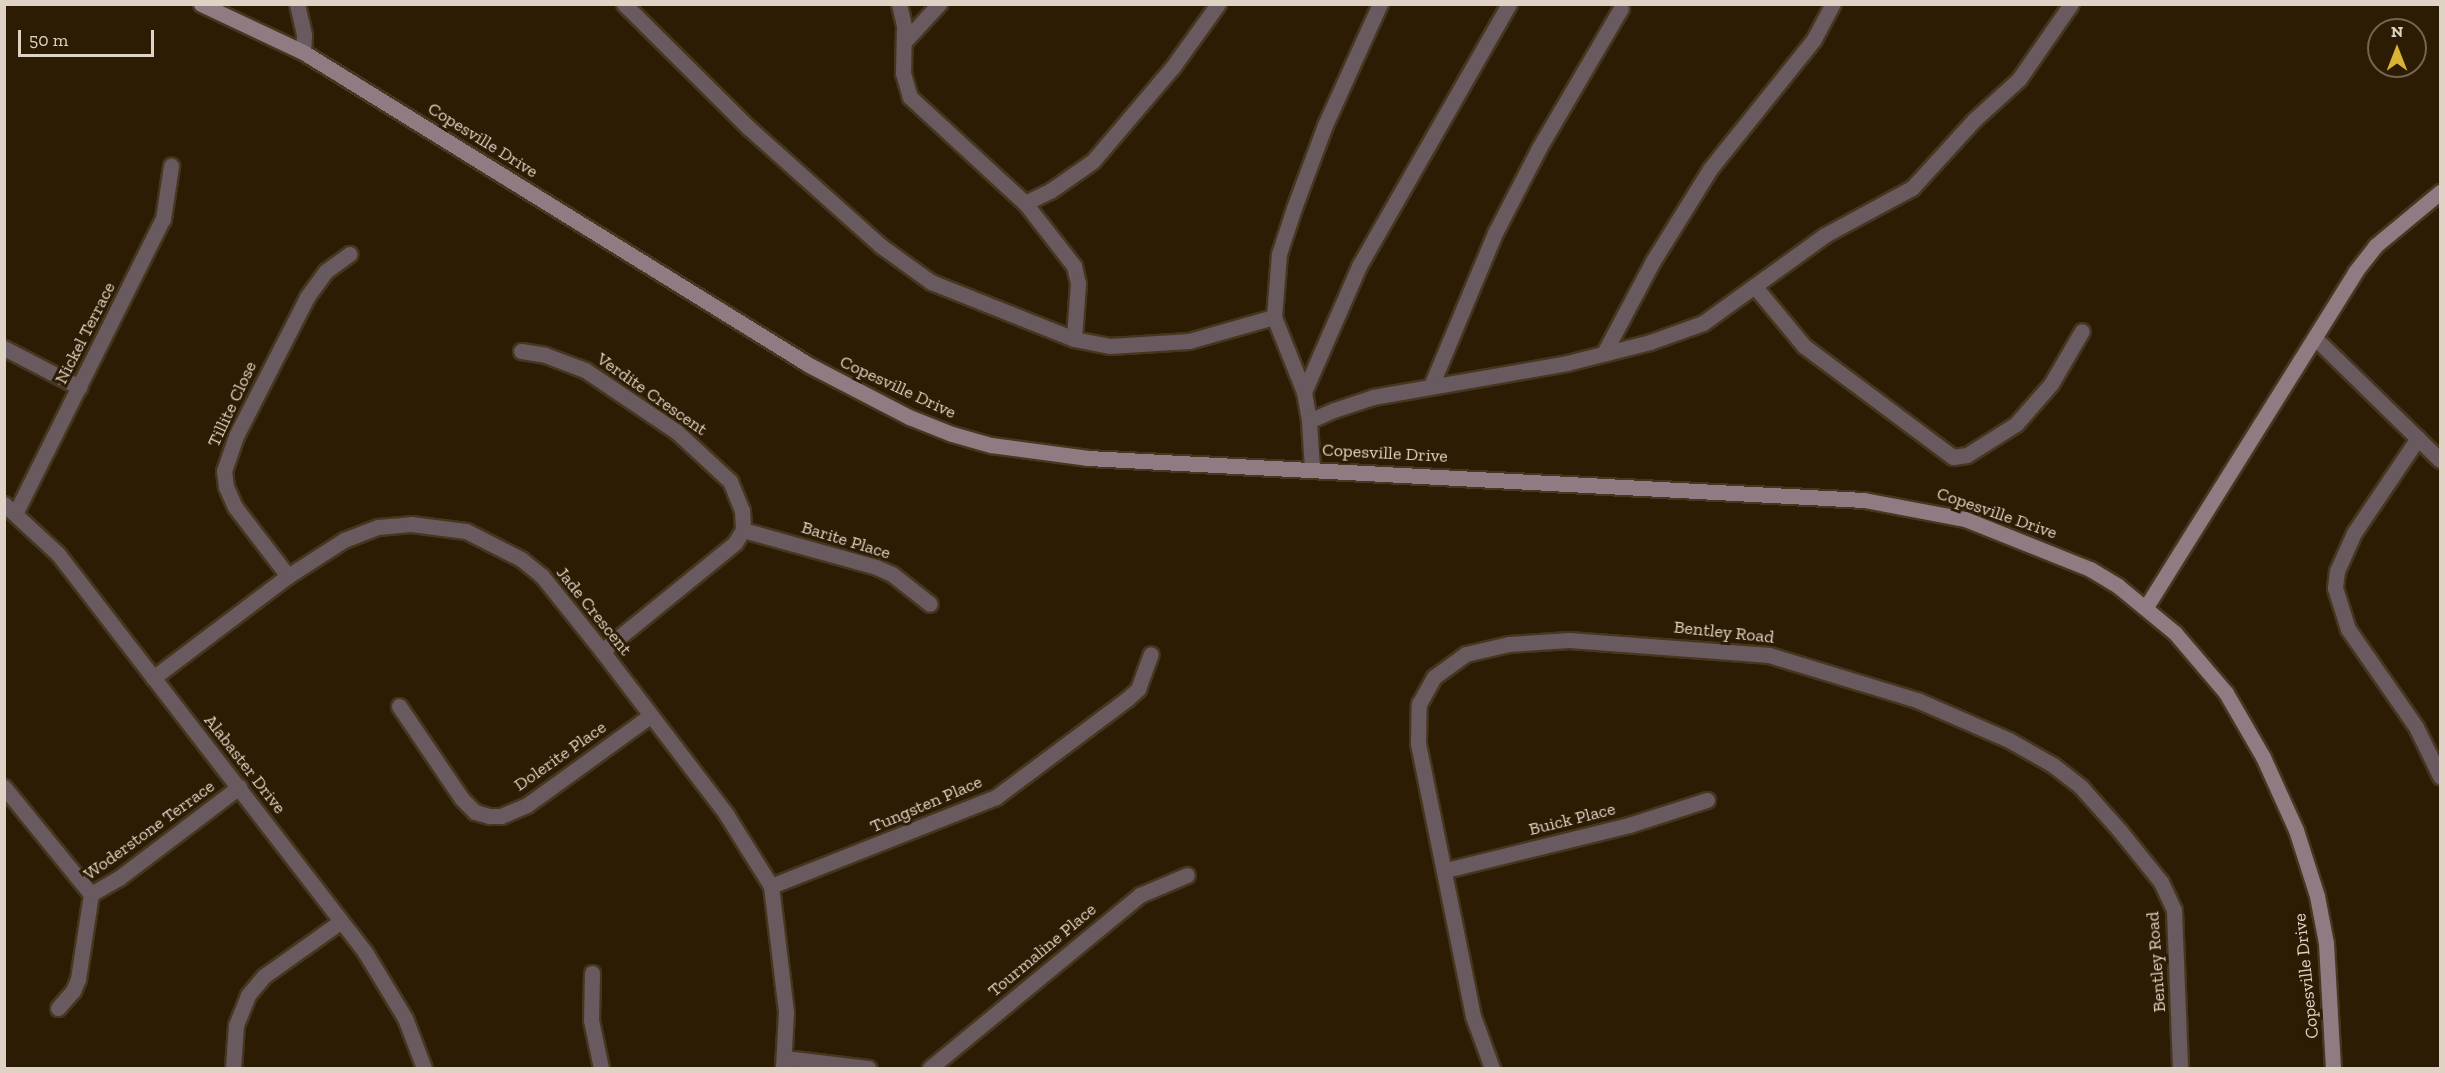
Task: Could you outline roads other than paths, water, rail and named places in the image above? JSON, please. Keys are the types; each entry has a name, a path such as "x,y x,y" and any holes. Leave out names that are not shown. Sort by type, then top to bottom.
{"street":[{"name":"Copesville Drive","path":"201,4 303,52 754,332 909,417 952,435 1025,450 1088,458 1312,468 1864,500 1923,508 2007,533 2064,557 2118,586 2175,633 2226,693 2284,801 2306,857 2326,943 2333,1068"},
{"path":"297,4 304,35 303,52"},
{"path":"624,4 749,128 881,246 932,282 966,299 1074,339 1110,346 1178,342 1274,317"},
{"path":"899,4 904,42 903,73 910,97 1024,202 1074,266 1078,283 1074,339"},
{"path":"904,42 939,4"},
{"path":"1024,202 1050,191 1093,161 1172,68 1218,4"},
{"path":"1312,468 1309,422 1304,392 1274,317 1279,254 1325,125 1380,4"},
{"path":"1304,392 1359,266 1509,4"},
{"path":"1604,353 1653,261 1710,169 1814,39 1833,4"},
{"path":"1309,422 1373,397 1528,372 1680,333 1703,323 1756,288 1825,235 1912,188 1974,120 2019,79 2071,4"},
{"path":"1431,386 1500,224 1621,8"},
{"name":"Nickel Terrace","path":"10,508 79,387 163,219 171,166"},
{"path":"2146,607 2375,246 2440,192"},
{"name":"Tillite Close","path":"288,576 235,507 226,487 225,471 236,436 307,297 326,271 349,254"},
{"path":"1756,288 1804,346 1953,457 1967,454 2016,424 2051,384 2082,332"},
{"path":"2316,339 2440,460"},
{"path":"4,348 79,387"},
{"name":"Verdite Crescent","path":"521,351 545,355 585,370 677,432 730,481 742,510 742,530"},
{"path":"2418,438 2354,533 2337,571 2335,588 2348,629 2416,727 2440,776"},
{"name":"Alabaster Drive","path":"10,508 58,554 340,922 390,990 418,1046 424,1068"},
{"name":"Jade Crescent","path":"153,678 288,576 344,540 378,527 411,524 466,531 513,555 542,576 602,651 726,814 771,886 782,955 785,1063"},
{"path":"602,651 722,555 742,530"},
{"name":"Barite Place","path":"742,530 876,567 892,574 930,604"},
{"name":"Bentley Road","path":"1492,1068 1473,1016 1446,870 1418,743 1417,721 1425,690 1446,665 1486,648 1534,641 1729,649 1769,655 1917,700 2009,740 2053,765 2080,787 2161,882 2174,910 2180,1068"},
{"name":"Tungsten Place","path":"771,886 996,797 1138,689 1151,654"},
{"name":"Dolerite Place","path":"399,706 462,799 475,812 489,816 501,816 527,805 650,716"},
{"path":"4,787 91,894"},
{"name":"Woderstone Terrace","path":"58,1008 73,991 78,979 91,894 238,788"},
{"name":"Buick Place","path":"1446,870 1629,825 1707,801"},
{"name":"Tourmaline Place","path":"930,1068 1140,895 1187,875"},
{"path":"232,1068 236,1025 248,995 273,969 340,922"},
{"path":"592,974 591,1020 601,1068"},
{"path":"785,1063 868,1068"}]}
